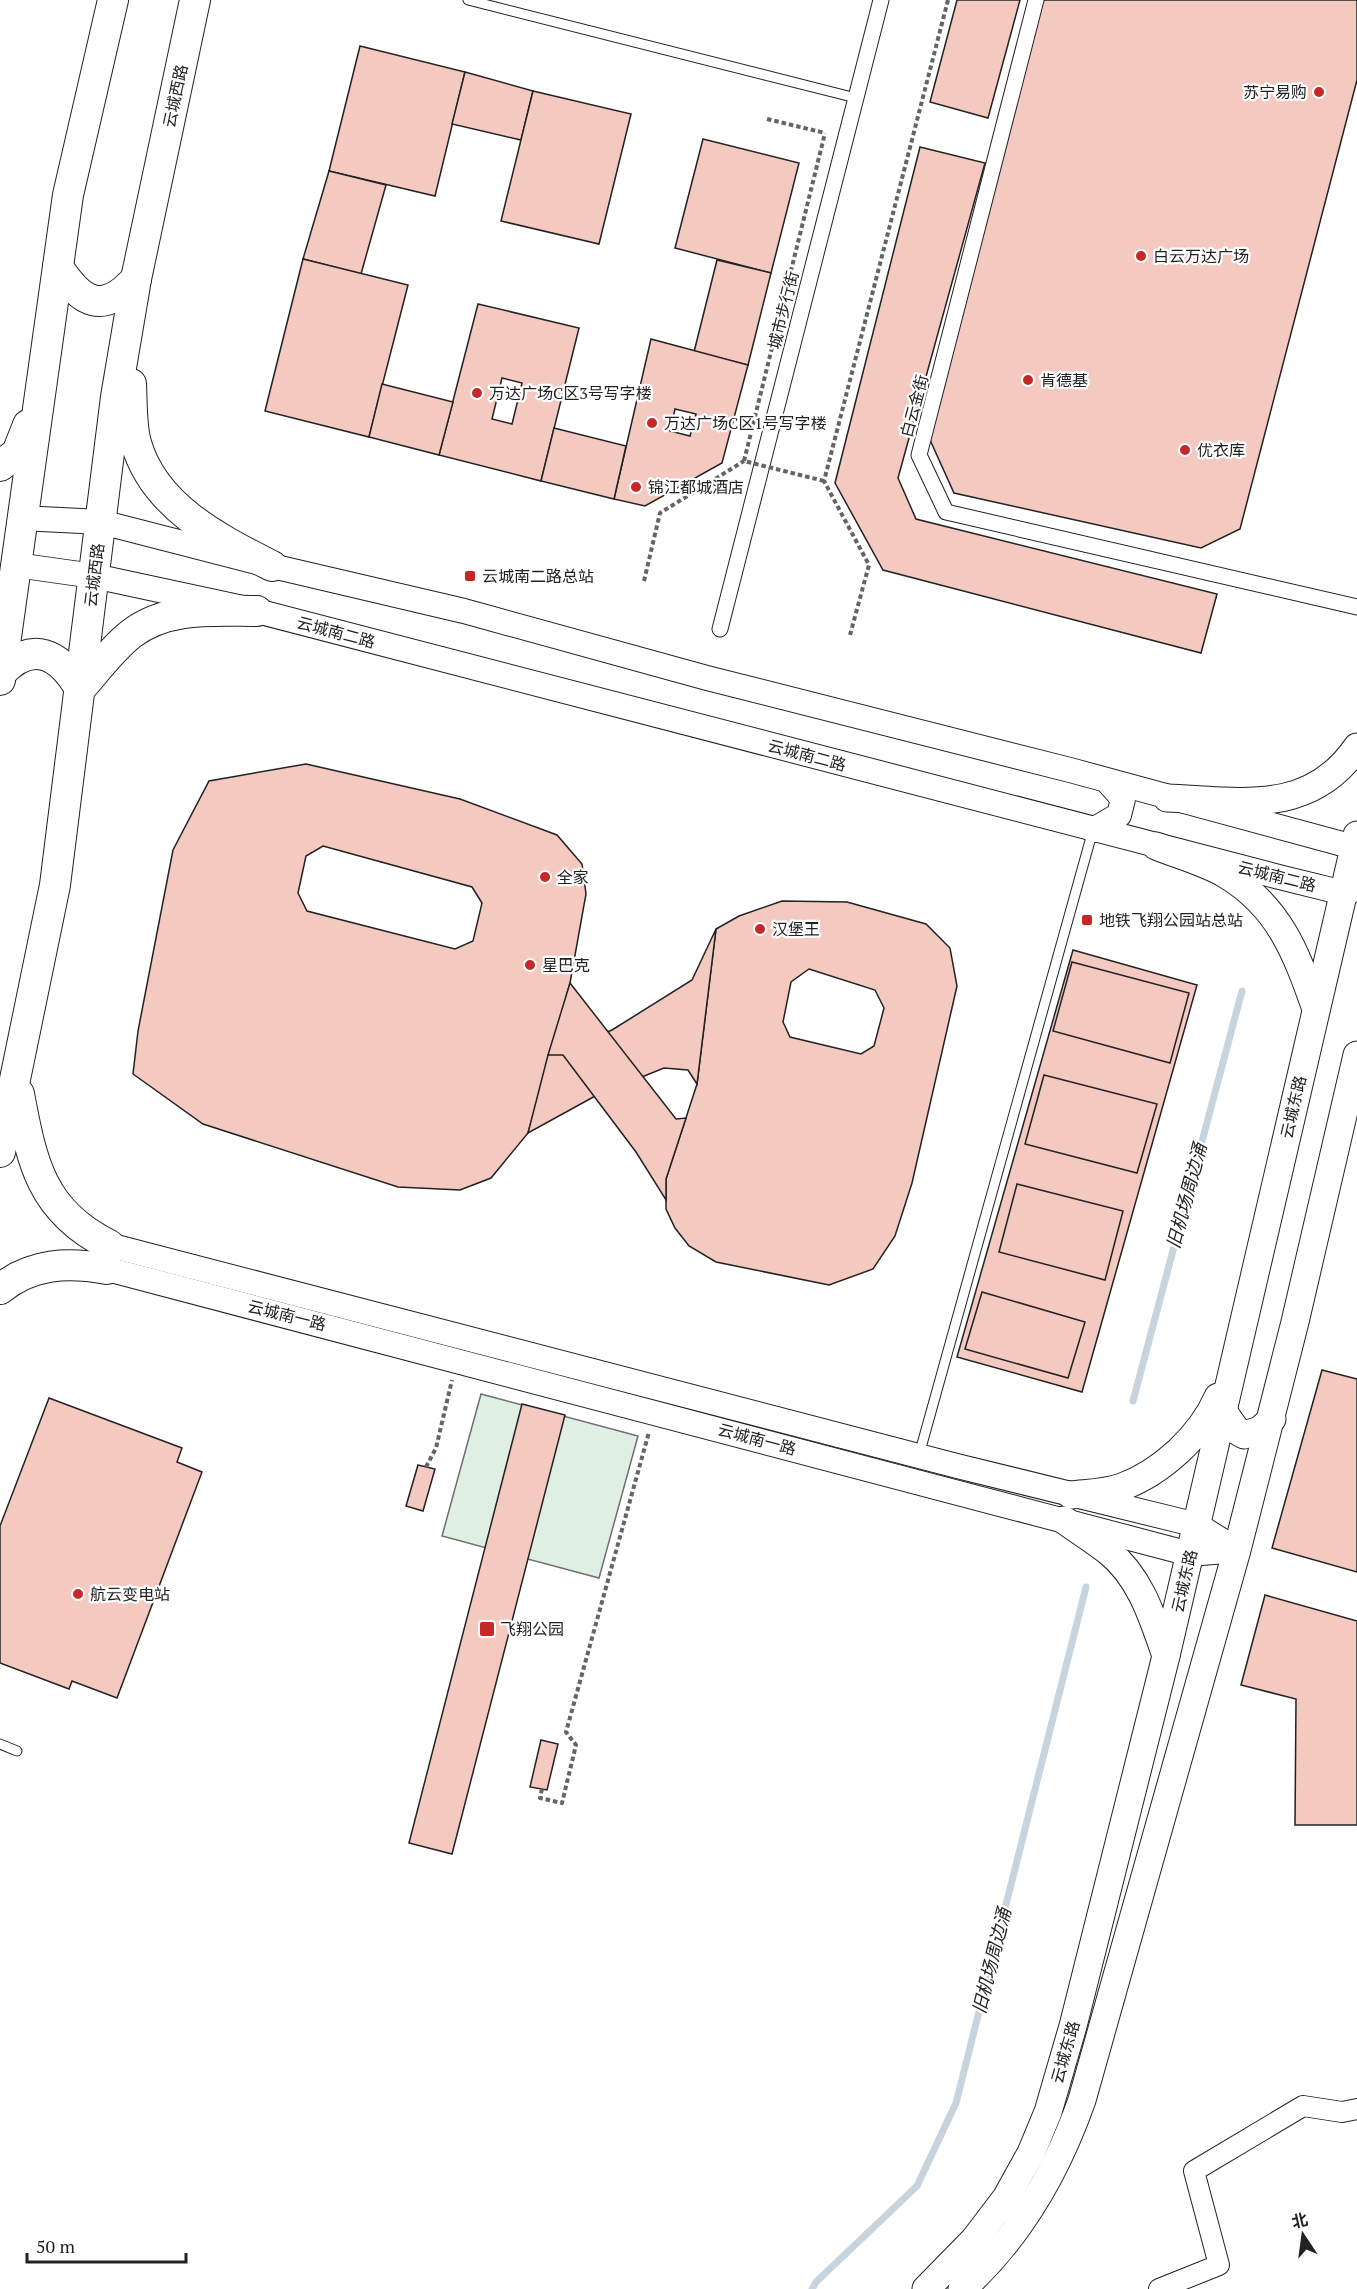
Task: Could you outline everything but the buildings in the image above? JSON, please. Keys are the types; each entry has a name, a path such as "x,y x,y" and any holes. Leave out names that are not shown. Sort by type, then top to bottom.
{"main road":[{"path":"0,676 68,195 113,0"},
{"name":"云城西路","path":"0,1152 55,885 101,522 135,279 195,0"},
{"path":"58,267 68,281 92,301 102,303 113,299 135,279"},
{"path":"127,332 134,425 143,462 176,506 214,536 272,566"},
{"path":"0,466 17,453 40,397"},
{"path":"0,676 11,662 29,653 42,653 60,662 80,689 131,634 159,619 189,611 257,611"},
{"path":"1167,798 1237,801 1296,796 1325,780 1357,747"},
{"name":"云城东路","path":"926,2289 974,2240 1006,2198 1031,2153 1048,2112 1076,2015 1166,1656 1316,1009 1350,891 1356,843"},
{"path":"1156,846 1223,873 1263,905 1282,927 1297,955 1316,1009"},
{"name":"云城东路","path":"962,2289 1024,2218 1047,2183 1067,2143 1082,2100 1272,1419 1357,1055"},
{"path":"16,1082 29,1152 46,1191 72,1222 87,1234 108,1257"},
{"path":"0,1289 24,1274 51,1265 108,1257"},
{"path":"1166,1656 1142,1594 1128,1572 1068,1508 1122,1487 1160,1467 1211,1412 1232,1365"},
{"path":"1223,1411 1237,1431 1245,1435 1260,1430 1272,1419"}],"street":[{"name":"城市步行街","path":"720,629 881,0"},
{"name":"白云金街","path":"1036,0 919,455 946,512 1357,607"},
{"path":"21,518 101,522 272,566 464,611 707,678 1167,798 1356,843"},
{"name":"云城南二路","path":"16,565 94,576 257,611 1093,830 1350,891"},
{"path":"1093,830 1119,815 1123,799 1108,782"},
{"name":"云城南一路","path":"108,1257 919,1456 1190,1554 1237,1550"},
{"name":"云城南一路","path":"108,1257 456,1359 654,1411 1068,1508 1197,1525 1237,1550"},
{"path":"1159,2289 1219,2265 1194,2171 1303,2106 1342,2112 1357,2109"}],"lane":[{"path":"468,0 856,98"},
{"path":"919,1456 1093,830"},
{"path":"0,1744 17,1751"}],"path":[{"path":"850,635 869,565 824,481 948,0"},
{"path":"644,581 660,513 744,461 825,134 767,118"},
{"path":"744,461 824,481"},
{"path":"426,1467 436,1448 456,1359"},
{"path":"542,1790 540,1798 562,1803 576,1745 566,1732 654,1411"}],"green space":[{"name":"飞翔公园","path":"481,1394 638,1436 599,1578 442,1536"}],"waterway":[{"name":"旧机场周边涌","path":"1133,1401 1242,991"},
{"name":"旧机场周边涌","path":"812,2289 816,2282 917,2186 956,2103 1086,1587"}],"place":[{"name":"苏宁易购","path":"1319,92"},
{"name":"白云万达广场","path":"1141,256"},
{"name":"肯德基","path":"1028,380"},
{"name":"万达广场C区3号写字楼","path":"477,393"},
{"name":"万达广场C区1号写字楼","path":"652,423"},
{"name":"优衣库","path":"1185,450"},
{"name":"锦江都城酒店","path":"636,487"},
{"name":"云城南二路总站","path":"470,576"},
{"name":"全家","path":"545,877"},
{"name":"地铁飞翔公园站总站","path":"1087,920"},
{"name":"汉堡王","path":"760,929"},
{"name":"星巴克","path":"530,965"},
{"name":"航云变电站","path":"78,1594"},
{"name":"飞翔公园","path":"487,1629"}]}
